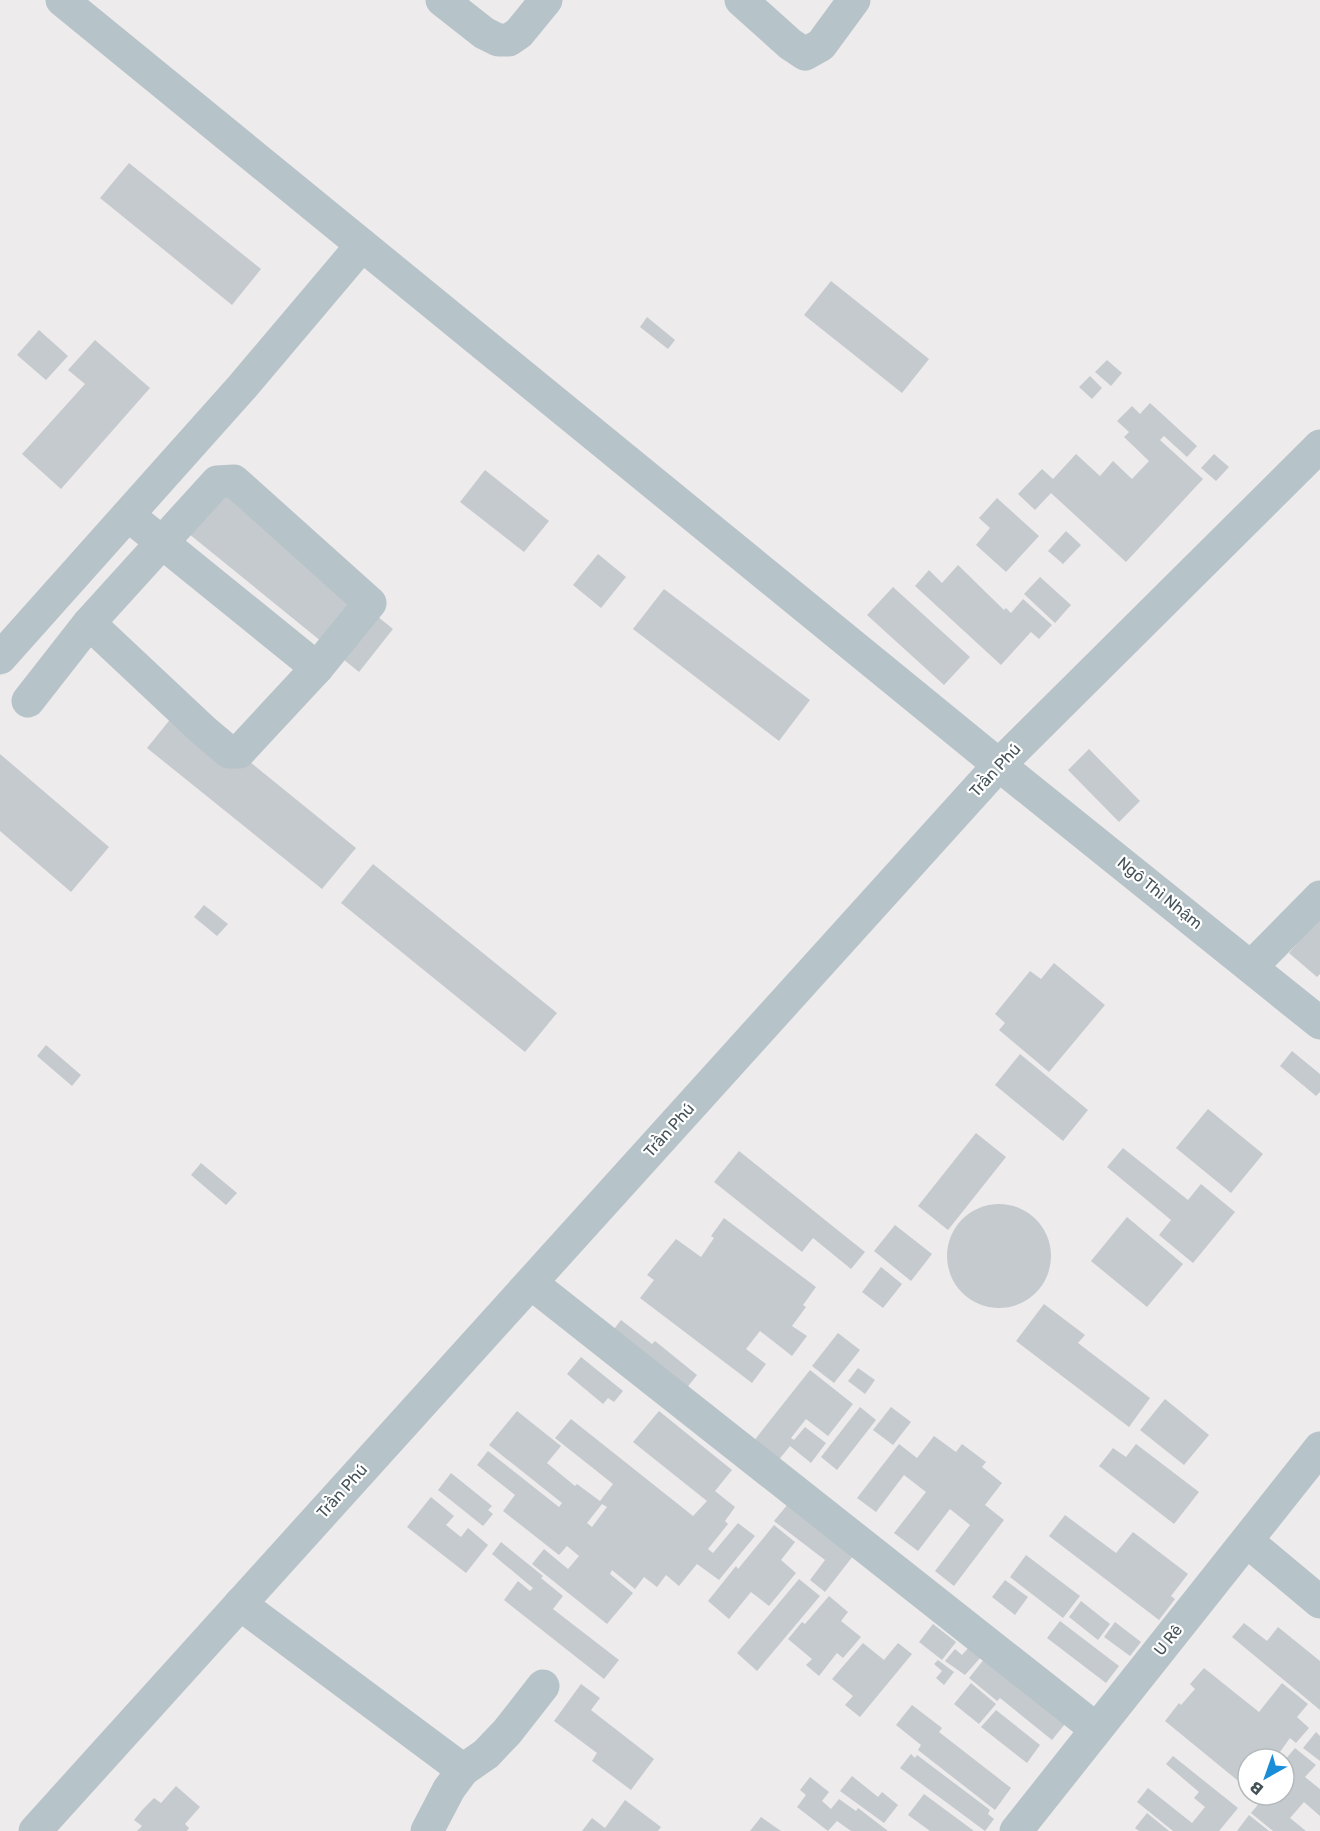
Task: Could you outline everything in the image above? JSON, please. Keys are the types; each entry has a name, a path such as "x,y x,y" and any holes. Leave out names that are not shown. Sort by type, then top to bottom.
{"street":[{"name":"Ngô Thì Nhậm","path":"62,0 999,765 1320,1023"},
{"path":"442,0 484,33 498,40 509,40 519,33 546,0"},
{"path":"741,0 790,44 805,54 821,45 854,0"},
{"path":"0,658 242,387 362,245"},
{"name":"Trần Phú","path":"35,1831 999,765 1320,446"},
{"path":"28,701 89,623 217,482 234,481 370,603 316,668 239,752 229,752 203,730 89,623"},
{"path":"128,515 316,668"},
{"path":"1251,967 1320,897"},
{"path":"531,1282 1096,1729"},
{"name":"U Rê","path":"1016,1831 1320,1448"},
{"path":"1247,1541 1320,1602"},
{"path":"240,1604 463,1770"},
{"path":"427,1831 449,1789 463,1770 486,1754 507,1732 543,1686"}],"building":[{"path":"129,163 261,269 232,305 100,198"},
{"path":"831,281 929,359 902,393 804,315"},
{"path":"647,317 675,340 668,349 640,327"},
{"path":"39,330 68,356 46,380 17,355"},
{"path":"95,340 150,388 61,489 22,454 85,384 68,370"},
{"path":"1107,360 1122,373 1111,386 1095,372"},
{"path":"1090,376 1102,388 1092,399 1079,387"},
{"path":"1150,403 1197,446 1187,457 1164,436 1160,440 1203,479 1126,562 1051,493 1035,510 1018,494 1042,469 1053,479 1076,454 1100,476 1113,461 1132,479 1149,461 1124,437 1129,432 1117,421 1132,406 1140,414"},
{"path":"1214,454 1229,467 1216,481 1201,468"},
{"path":"485,470 549,521 524,552 460,502"},
{"path":"212,482 393,629 359,672 178,525"},
{"path":"997,498 1039,536 1006,572 976,545 990,528 979,518"},
{"path":"1066,531 1081,545 1063,564 1048,551"},
{"path":"598,554 626,577 601,608 573,585"},
{"path":"958,565 1004,610 1006,608 1011,613 1023,599 1052,625 1039,639 1031,632 1001,665 915,586 929,570 942,583"},
{"path":"1040,577 1071,605 1055,623 1024,594"},
{"path":"893,587 970,657 944,685 867,615"},
{"path":"664,589 810,700 779,741 633,629"},
{"path":"181,706 356,848 322,889 147,748"},
{"path":"1089,749 1140,801 1119,822 1068,770"},
{"path":"0,754 109,847 71,892 0,831"},
{"path":"373,864 557,1013 525,1052 341,903"},
{"path":"204,905 228,924 217,936 194,917"},
{"path":"1320,917 1320,974 1317,977 1289,953"},
{"path":"1054,963 1105,1005 1049,1072 999,1030 1005,1023 995,1014 1030,971 1041,979"},
{"path":"46,1045 81,1075 72,1086 37,1056"},
{"path":"1292,1051 1320,1074 1320,1092 1316,1096 1280,1066"},
{"path":"1020,1054 1088,1110 1063,1141 995,1085"},
{"path":"1208,1109 1263,1154 1231,1193 1176,1148"},
{"path":"976,1133 1006,1157 948,1230 918,1206"},
{"path":"1123,1148 1188,1200 1201,1184 1235,1212 1193,1263 1159,1235 1171,1220 1107,1167"},
{"path":"739,1151 865,1252 851,1269 813,1238 802,1252 714,1182"},
{"path":"201,1163 237,1193 226,1205 191,1175"},
{"path":"999,1204 1019,1207 1036,1219 1048,1236 1051,1256 1048,1276 1036,1293 1019,1305 999,1308 979,1305 962,1293 950,1276 947,1256 950,1236 962,1219 979,1207"},
{"path":"1127,1217 1183,1264 1147,1307 1091,1261"},
{"path":"724,1218 816,1287 803,1305 806,1307 792,1326 807,1336 792,1356 760,1331 746,1349 766,1364 752,1383 640,1298 654,1280 647,1275 676,1239 701,1257 714,1238 711,1236"},
{"path":"895,1225 932,1254 911,1281 874,1251"},
{"path":"881,1267 902,1284 883,1308 862,1292"},
{"path":"1044,1304 1085,1335 1078,1343 1150,1398 1129,1427 1016,1341"},
{"path":"621,1320 652,1344 655,1341 697,1375 681,1395 611,1333"},
{"path":"838,1333 860,1350 834,1383 812,1366"},
{"path":"581,1357 623,1391 614,1402 608,1398 603,1404 567,1374"},
{"path":"858,1368 875,1380 865,1394 848,1381"},
{"path":"810,1370 853,1404 828,1436 806,1419 791,1438 794,1440 805,1427 826,1443 811,1463 790,1446 773,1467 749,1447"},
{"path":"1165,1399 1209,1435 1184,1465 1140,1430"},
{"path":"860,1407 876,1420 837,1470 821,1457"},
{"path":"891,1407 911,1422 893,1445 873,1430"},
{"path":"517,1411 561,1446 547,1463 575,1486 577,1484 600,1501 613,1484 555,1438 571,1419 693,1516 707,1501 633,1442 659,1411 732,1470 715,1491 735,1507 725,1521 728,1524 708,1549 713,1553 738,1523 755,1536 719,1580 697,1564 679,1586 666,1575 657,1587 644,1577 635,1589 612,1570 610,1574 633,1593 607,1624 532,1564 544,1549 568,1569 579,1556 567,1546 559,1555 503,1511 515,1495 477,1465 488,1451 559,1507 562,1503 489,1445","holes":["602,1504 607,1507 592,1527 587,1523"]},
{"path":"934,1436 956,1452 962,1444 986,1462 982,1467 1002,1483 985,1505 1004,1520 954,1586 935,1571 970,1525 950,1509 918,1551 894,1533 926,1492 904,1475 876,1512 857,1498 899,1444 917,1458"},
{"path":"1136,1444 1199,1492 1174,1524 1099,1466 1113,1448 1126,1457"},
{"path":"451,1473 492,1506 488,1510 493,1514 483,1526 438,1490"},
{"path":"431,1497 454,1516 446,1525 461,1537 468,1528 488,1545 466,1573 407,1527"},
{"path":"788,1504 853,1556 825,1592 810,1580 825,1560 774,1521"},
{"path":"1065,1515 1116,1553 1133,1532 1188,1574 1171,1596 1175,1599 1159,1620 1049,1536"},
{"path":"774,1525 795,1542 781,1560 796,1573 769,1606 751,1592 729,1619 708,1601 736,1566 738,1569"},
{"path":"501,1542 543,1576 541,1578 563,1596 553,1609 619,1660 604,1679 504,1600 518,1581 530,1591 533,1588 492,1554"},
{"path":"1026,1555 1080,1596 1063,1618 1010,1577"},
{"path":"799,1579 820,1596 757,1671 737,1653"},
{"path":"1005,1580 1028,1597 1015,1615 992,1597"},
{"path":"829,1596 848,1612 841,1621 861,1637 843,1658 837,1653 819,1676 806,1665 812,1659 788,1639 802,1622 805,1624"},
{"path":"1081,1601 1110,1624 1098,1640 1069,1617"},
{"path":"1060,1621 1119,1666 1106,1683 1047,1638"},
{"path":"1115,1622 1141,1642 1130,1656 1104,1637"},
{"path":"1244,1623 1267,1641 1278,1627 1320,1661 1320,1710 1232,1637"},
{"path":"933,1624 956,1642 942,1660 919,1642"},
{"path":"863,1643 884,1660 898,1643 912,1654 860,1717 845,1705 853,1696 832,1679"},
{"path":"969,1647 981,1657 965,1675 945,1661 955,1649 962,1655"},
{"path":"985,1658 1065,1724 1052,1740 1000,1698 997,1701 969,1678"},
{"path":"938,1660 954,1672 944,1685 936,1678 942,1671 934,1664"},
{"path":"1204,1668 1259,1712 1282,1683 1308,1704 1297,1717 1309,1728 1296,1743 1290,1738 1284,1747 1236,1747 1236,1779 1165,1721 1179,1703 1181,1705 1195,1689 1190,1684"},
{"path":"971,1683 996,1704 979,1724 954,1704"},
{"path":"581,1684 600,1698 591,1710 654,1759 631,1790 592,1761 597,1753 554,1721"},
{"path":"912,1705 942,1728 939,1732 1011,1788 995,1810 918,1750 921,1745 896,1725"},
{"path":"996,1710 1040,1745 1027,1763 981,1727"},
{"path":"1316,1732 1320,1736 1320,1761 1303,1748"},
{"path":"1296,1749 1316,1765 1305,1777 1320,1789 1320,1816 1304,1802 1290,1818 1306,1831 1273,1831 1251,1813 1256,1807 1296,1807"},
{"path":"911,1754 915,1758 917,1755 990,1810 988,1814 994,1819 985,1831 900,1768"},
{"path":"1173,1756 1238,1808 1219,1831 1173,1831 1137,1802 1148,1788 1192,1823 1205,1807 1194,1798 1199,1792 1166,1764"},
{"path":"852,1776 878,1797 882,1792 898,1805 884,1823 840,1791"},
{"path":"810,1777 829,1792 822,1801 831,1809 839,1799 856,1811 858,1808 888,1831 851,1831 837,1821 828,1831 797,1807 806,1795 800,1790"},
{"path":"176,1786 200,1807 185,1824 189,1828 187,1831 137,1831 142,1826 134,1820 143,1809 154,1798 161,1803"},
{"path":"924,1794 974,1831 930,1831 908,1815"},
{"path":"625,1800 661,1827 658,1831 582,1831 592,1818 605,1828"},
{"path":"1147,1813 1169,1831 1139,1831 1135,1828"},
{"path":"1249,1815 1269,1831 1237,1831"},
{"path":"761,1817 781,1831 750,1831"}]}
